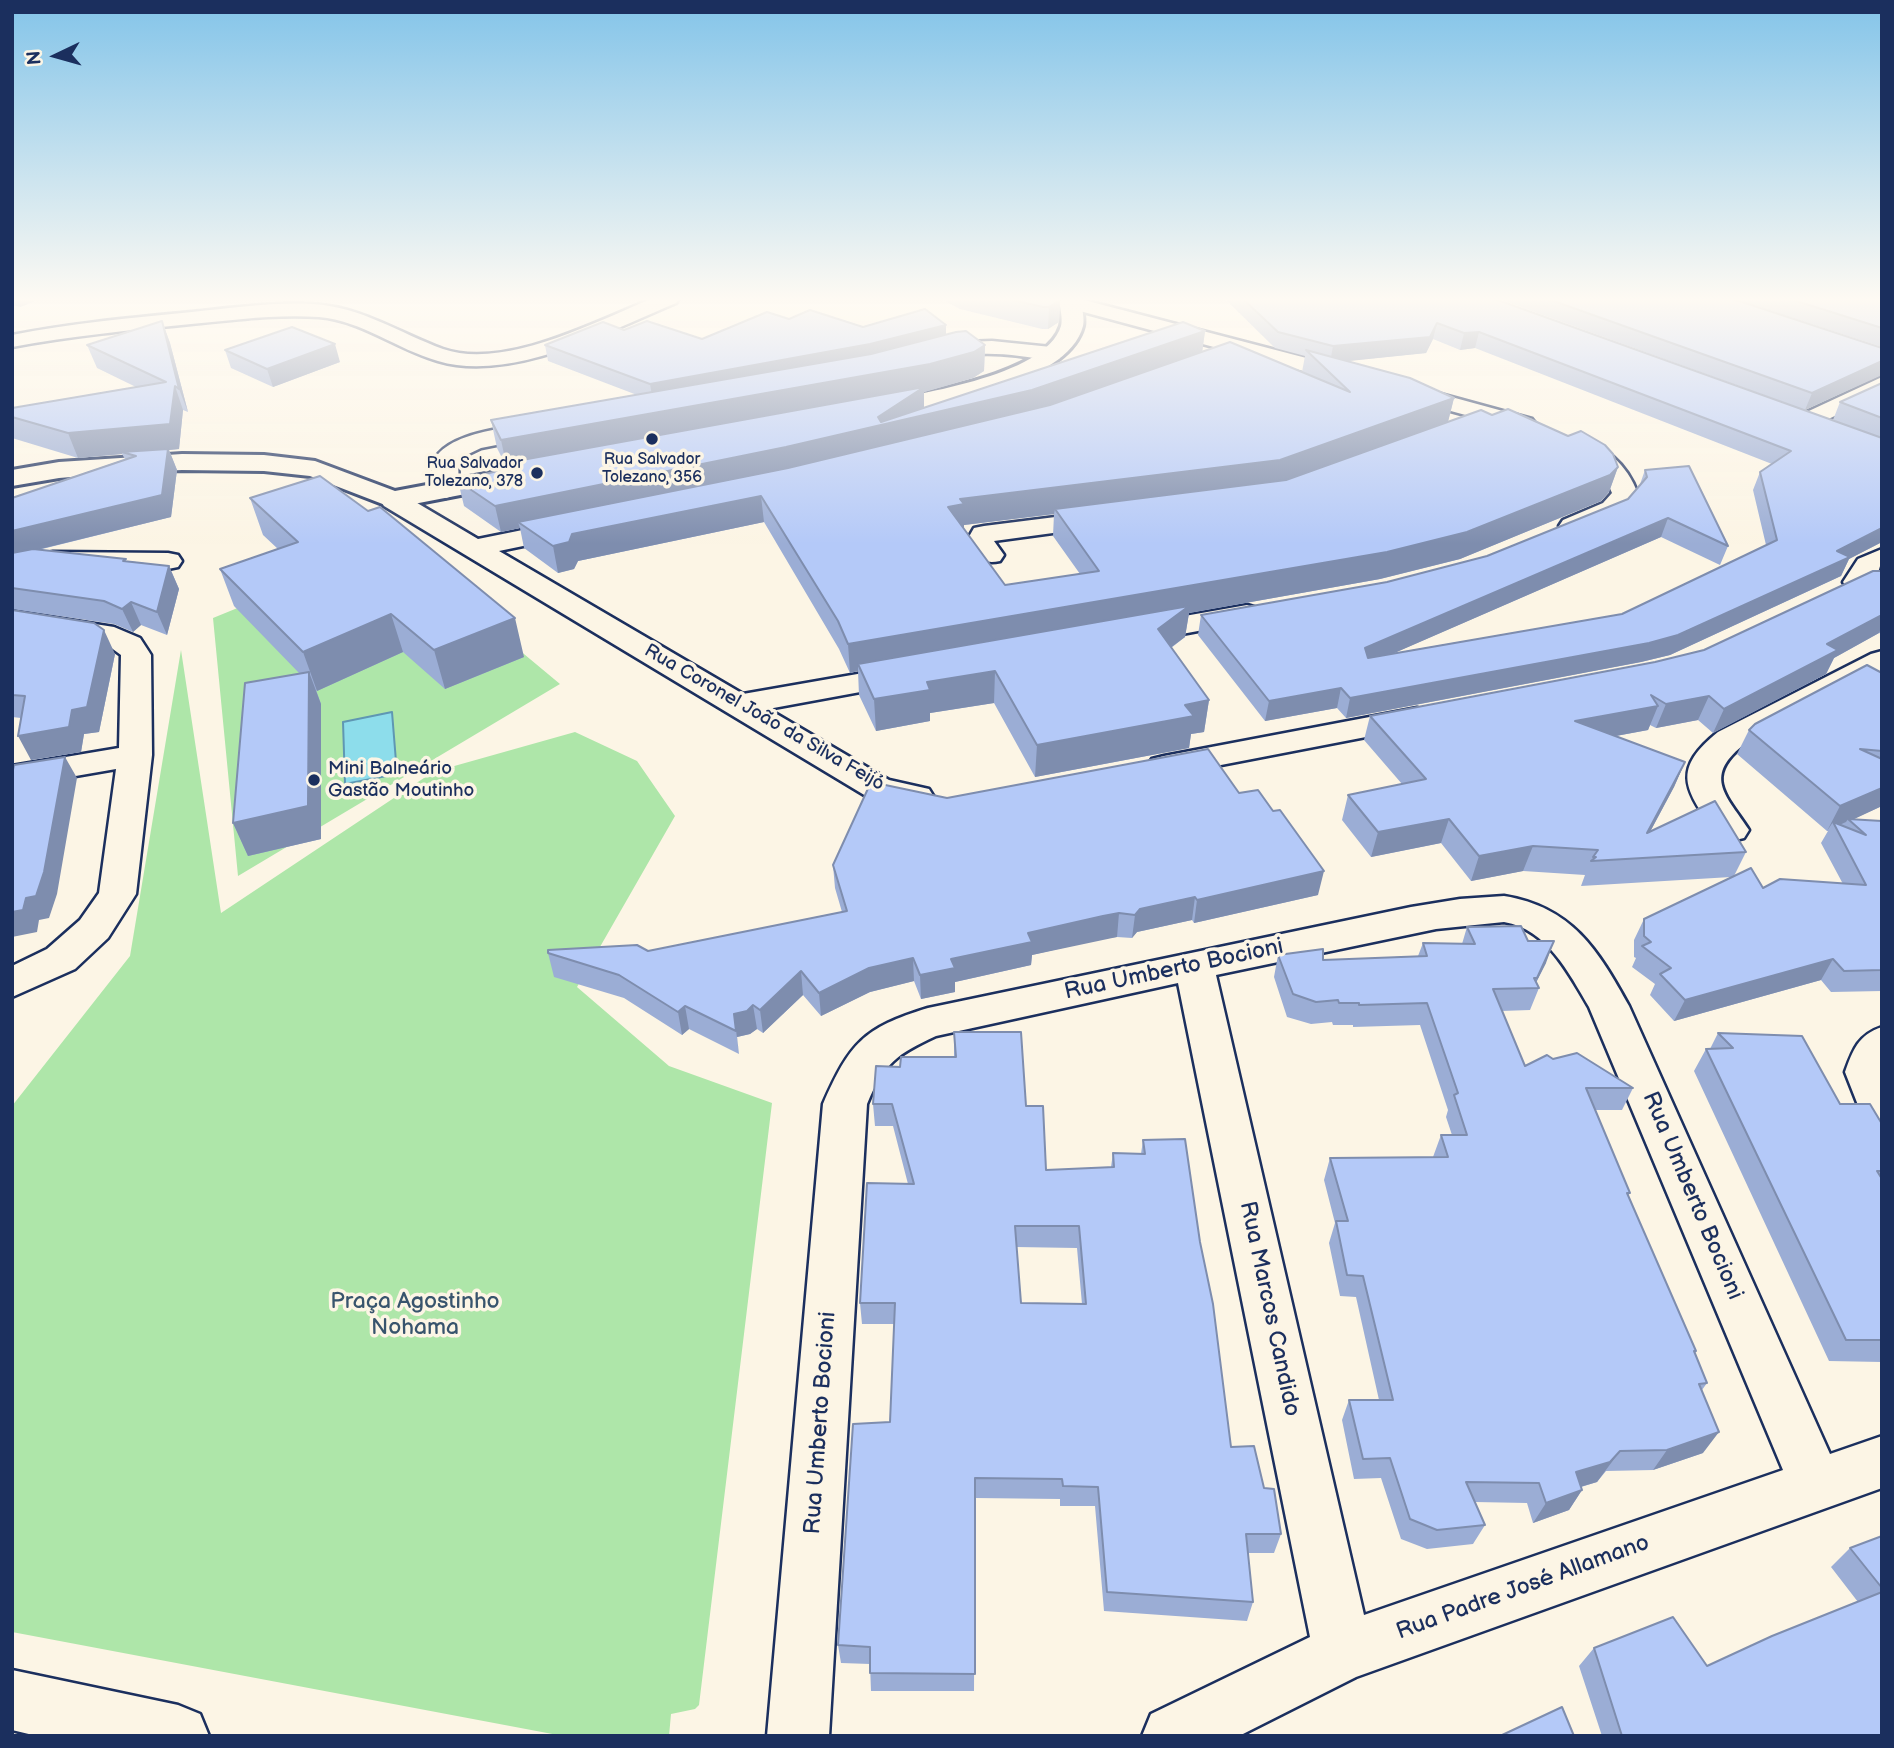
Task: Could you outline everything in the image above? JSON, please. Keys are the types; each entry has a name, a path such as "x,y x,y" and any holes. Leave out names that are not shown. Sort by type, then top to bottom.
{"street":[{"path":"850,415 984,387 999,381"},
{"path":"1365,381 1494,416 1561,438 1598,456 1619,475 1625,494 1612,509 1548,536"},
{"path":"1806,421 1882,384"},
{"path":"1781,411 1831,430"},
{"path":"1457,430 1494,416"},
{"path":"446,490 444,461 456,449 485,440 567,425"},
{"path":"12,478 59,470 119,465 182,462 264,463 315,470 393,500 540,472"},
{"name":"Rua Coronel João da Silva Feijó","path":"393,500 878,788 928,800 951,800"},
{"path":"990,555 980,542 984,534 1128,515"},
{"path":"474,548 597,523"},
{"path":"1827,594 1869,582 1868,565 1882,557"},
{"path":"12,567 53,560 169,561"},
{"path":"1121,637 1272,610"},
{"path":"12,620 114,636 129,644 135,655 135,755 117,894 94,929 61,959 12,983"},
{"path":"1731,830 1704,785 1702,768 1712,752 1730,739 1882,660"},
{"path":"736,705 929,671"},
{"path":"1137,771 1439,714"},
{"path":"12,777 135,755"},
{"name":"Rua Umberto Bocioni","path":"798,1736 845,1104 860,1069 888,1040 928,1023 1435,916 1491,910 1520,911 1551,926 1579,956 1609,1006 1816,1484"},
{"name":"Rua Marcos Candido","path":"1194,965 1343,1652"},
{"path":"1882,1043 1874,1051 1866,1072 1882,1116"},
{"name":"Rua Padre José Allamano","path":"1173,1736 1343,1652 1882,1462"},
{"path":"12,1700 177,1736"}],"green space":[{"name":"Mini Balneário Gastão Moutinho","path":"387,540 560,684 238,876 213,618 311,578"},
{"name":"Praça Agostinho Nohama","path":"181,650 221,913 433,772 575,732 637,761 675,816 577,987 669,1066 772,1103 699,1705 695,1709 671,1714 669,1736 563,1736 12,1632 12,1106 130,956"}],"water":[{"path":"392,712 397,774 345,784 343,722"}],"building":[{"path":"163,381 177,381 179,389 175,386 170,424 68,433 12,417 12,408 166,382"},
{"path":"641,381 669,381 650,384"},
{"path":"718,381 836,381 501,440 491,420"},
{"path":"1006,381 1060,381 1032,390 786,447 495,506 458,481 513,467 511,462 924,387 878,417 881,422"},
{"path":"1120,381 1323,381 1350,392 1338,381 1416,381 1454,398 1280,460 960,499 964,504 948,507 1005,585 1099,571 1055,509 1286,480 1481,410 1492,415 1508,409 1568,436 1581,431 1605,445 1613,454 1618,467 1610,475 1467,532 1387,552 848,644 838,621 761,496 572,534 569,542 553,546 518,522 788,468 1050,405"},
{"path":"1606,381 1722,381 1882,438 1882,528 1837,551 1850,557 1678,635 1649,643 1350,698 1341,688 1269,701 1201,615 1387,582 1487,556 1628,499 1647,477 1645,470 1689,466 1728,546 1668,518 1365,648 1368,658 1622,614 1777,540 1760,472 1791,451"},
{"path":"1777,381 1839,381 1812,393"},
{"path":"1882,383 1882,418 1840,402"},
{"path":"168,449 162,495 12,531 12,498 136,456 122,452"},
{"path":"320,476 368,511 380,507 515,618 434,650 391,614 303,652 220,569 298,542 250,498"},
{"path":"33,549 169,566 157,612 131,602 122,609 104,601 12,588 12,553"},
{"path":"1873,571 1882,571 1882,615 1827,644 1838,650 1724,709 1709,696 1666,704 1651,695 1658,706 1575,721 1685,762 1647,833 1715,801 1746,852 1591,861 1598,850 1533,846 1479,856 1449,819 1378,832 1348,795 1426,779 1370,716 1655,662 1704,650"},
{"path":"1189,606 1158,629 1209,700 1185,705 1194,716 1037,745 995,671 927,682 930,690 874,699 858,664"},
{"path":"12,610 94,623 104,630 87,707 72,710 69,727 18,736 25,696 12,695"},
{"path":"1867,665 1882,673 1882,751 1860,749 1882,759 1882,788 1840,806 1749,730 1755,724"},
{"path":"309,672 308,806 233,823 245,683"},
{"path":"1208,749 1239,793 1258,790 1273,811 1280,810 1324,871 1197,900 1195,897 1140,909 1135,915 1119,913 1028,933 1032,942 951,959 955,968 920,975 913,958 869,968 819,993 801,971 760,1010 753,1005 747,1011 734,1014 736,1031 685,1006 678,1012 619,975 548,953 548,950 637,945 648,951 847,911 833,865 871,782 947,798"},
{"path":"65,757 44,872 36,896 26,898 23,910 12,912 14,765"},
{"path":"1848,819 1882,821 1882,970 1844,971 1833,959 1685,1000 1660,974 1671,968 1642,946 1651,942 1644,936 1644,919 1751,868 1763,888 1780,879 1866,885 1833,822 1866,835"},
{"path":"1521,926 1528,941 1554,941 1537,978 1534,978 1539,988 1493,989 1525,1066 1547,1055 1553,1059 1577,1053 1633,1088 1586,1088 1630,1193 1627,1193 1696,1351 1707,1383 1699,1384 1719,1432 1667,1450 1620,1451 1610,1462 1576,1472 1582,1490 1546,1503 1539,1483 1466,1482 1485,1525 1437,1530 1410,1519 1390,1458 1363,1459 1349,1400 1393,1400 1363,1276 1347,1275 1336,1221 1348,1221 1330,1158 1448,1157 1441,1135 1467,1135 1454,1095 1458,1093 1427,1003 1359,1005 1339,1003 1338,1000 1316,1002 1293,994 1278,955 1323,949 1323,960 1427,956 1423,943 1475,944 1467,927"},
{"path":"954,1032 1021,1032 1026,1106 1043,1106 1046,1170 1114,1167 1113,1153 1145,1154 1143,1140 1185,1139 1200,1242 1213,1304 1231,1447 1254,1446 1264,1488 1274,1489 1281,1534 1246,1534 1253,1602 1107,1592 1098,1487 1063,1486 1062,1479 975,1478 975,1674 870,1673 870,1647 838,1645 853,1424 890,1422 895,1303 860,1303 867,1183 914,1184 892,1104 873,1104 876,1066 900,1067 901,1057 956,1057","holes":["1015,1226 1079,1226 1086,1304 1021,1303"]},
{"path":"1718,1033 1802,1036 1840,1104 1870,1104 1882,1124 1882,1171 1877,1171 1882,1179 1882,1340 1846,1340 1706,1049 1733,1048"},
{"path":"1882,1536 1882,1588 1850,1548"},
{"path":"1882,1592 1882,1736 1622,1736 1594,1648 1673,1617 1707,1666 1772,1636"},
{"path":"1562,1707 1574,1736 1500,1736"}],"place":[{"name":"Rua Salvador Tolezano, 356","path":"652,439"},
{"name":"Rua Salvador Tolezano, 378","path":"537,473"},
{"name":"Mini Balneário Gastão Moutinho","path":"314,780"}]}
